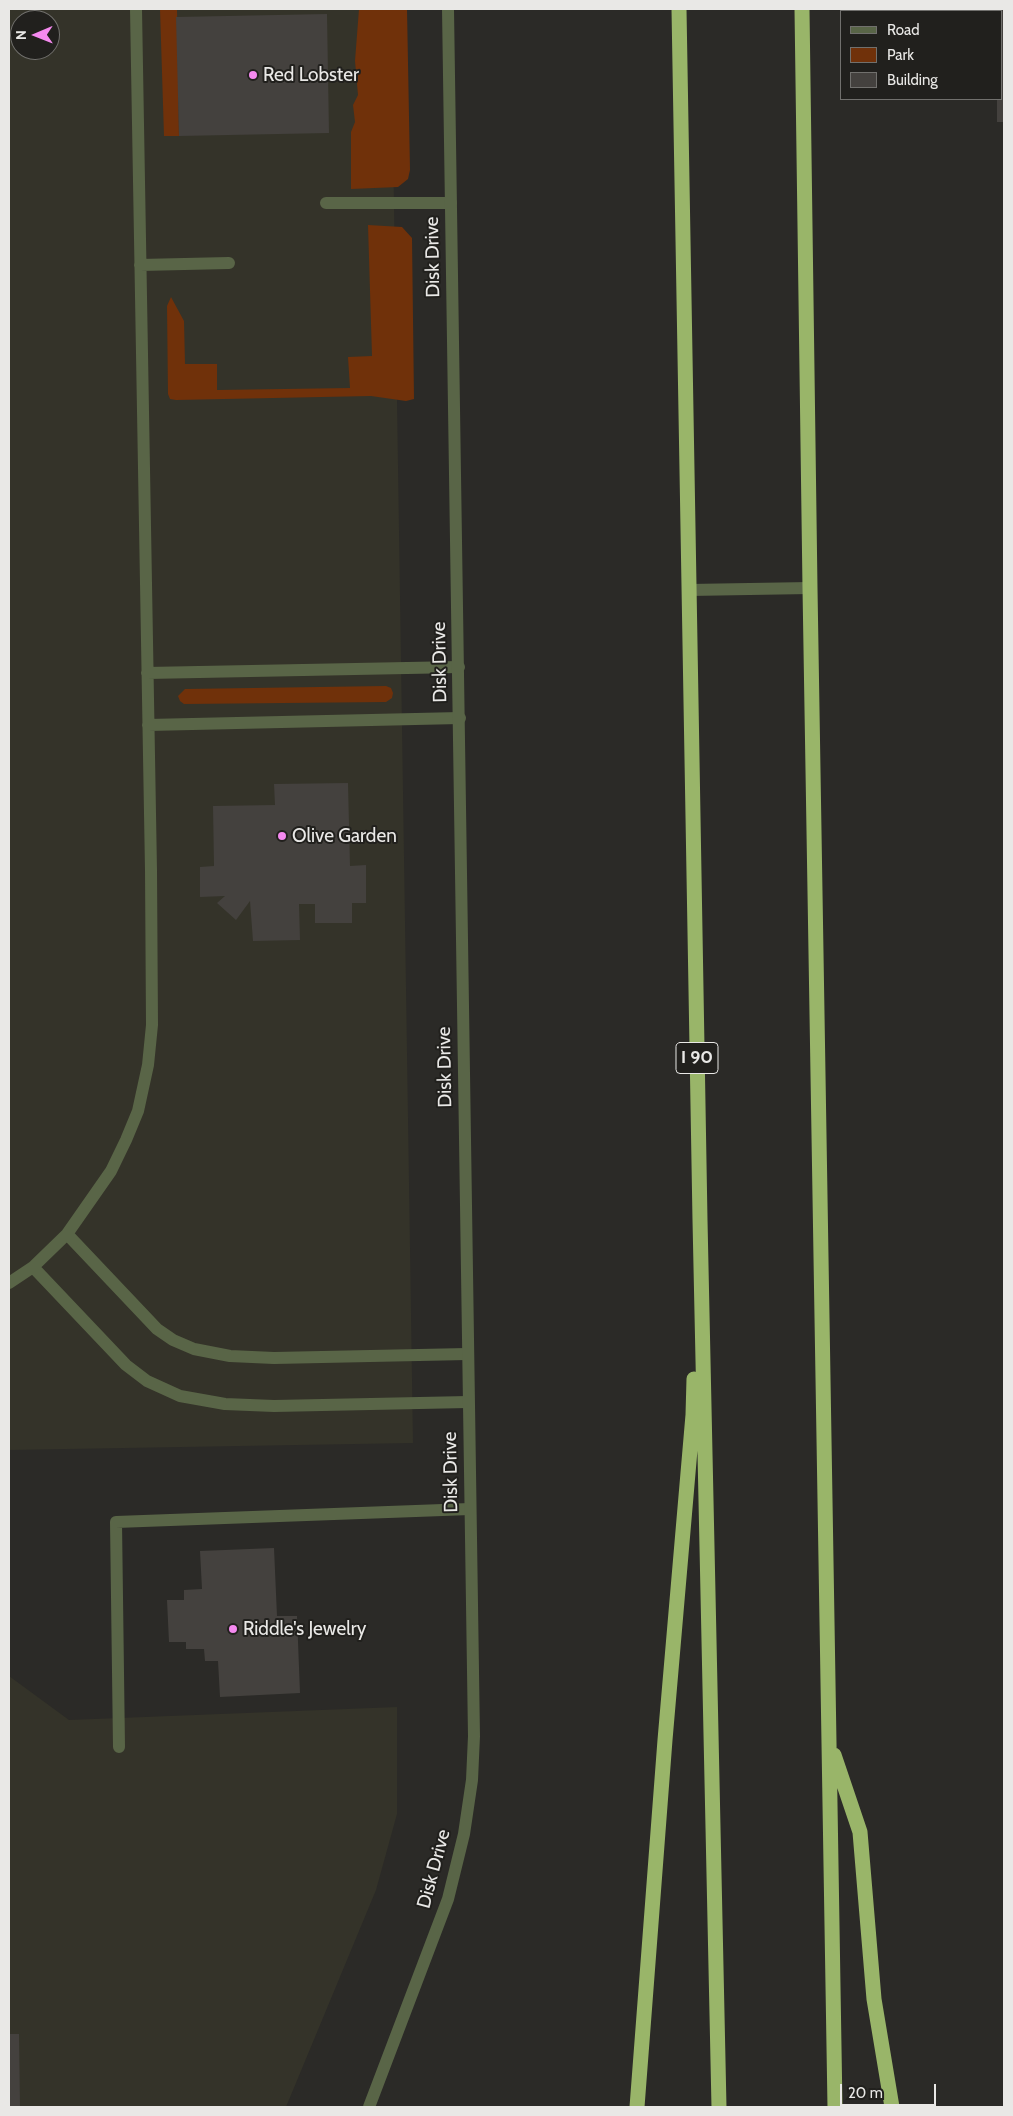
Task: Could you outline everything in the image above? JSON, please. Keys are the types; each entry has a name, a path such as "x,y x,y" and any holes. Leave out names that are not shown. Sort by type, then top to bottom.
{"highway":[{"name":"I 90","path":"679,9 700,1220 719,2107"},
{"path":"802,9 835,2107"},
{"path":"637,2107 693,1415 700,1220"},
{"path":"829,1739 860,1832 874,1999 892,2107"}],"street":[{"path":"9,1283 33,1267 67,1234 111,1171 138,1111 148,1065 152,1016 136,9"},
{"name":"Disk Drive","path":"369,2107 448,1899 464,1834 472,1780 474,1736 448,9"},
{"path":"326,203 451,203"},
{"path":"140,265 229,263"},
{"path":"689,590 810,588"},
{"path":"147,673 459,667"},
{"path":"148,724 460,718"},
{"path":"67,1234 157,1329 173,1340 194,1349 230,1356 274,1358 468,1354"},
{"path":"33,1267 126,1365 147,1381 180,1396 225,1404 274,1406 468,1402"},
{"path":"119,1747 116,1522 470,1509"}],"shaded area":[{"path":"9,9 391,9 413,1443 9,1450"},
{"path":"9,1676 69,1720 397,1707 397,1814 376,1890 286,2107 9,2107"}],"green space":[{"path":"160,9 177,9 179,136 164,136"},
{"path":"359,9 407,9 410,170 408,179 398,187 351,189 351,132 355,122 353,105 358,95 355,61"},
{"path":"368,225 402,227 412,238 414,399 406,401 371,396 170,399 168,394 167,306 171,297 184,321 185,364 217,364 217,390 350,388 348,357 372,356"},
{"path":"386,686 391,688 393,693 392,698 386,702 184,704 178,696 185,689"}],"building":[{"path":"1004,9 1004,122 997,122 997,100 1003,100 1003,10 997,10"},
{"name":"Red Lobster","path":"327,14 329,133 179,136 176,17"},
{"name":"Olive Garden","path":"348,783 350,866 366,865 366,903 352,903 352,923 315,923 315,904 299,904 300,940 253,941 250,901 236,920 217,903 225,896 200,897 200,867 214,866 213,806 275,805 274,784"},
{"name":"Riddle's Jewelry","path":"274,1548 277,1616 297,1616 300,1693 220,1697 218,1661 205,1661 204,1649 186,1649 186,1642 169,1642 167,1600 184,1600 184,1590 202,1589 200,1551"},
{"path":"9,2034 19,2034 20,2107 9,2107"}],"place":[{"name":"Red Lobster","path":"253,75"},
{"name":"Olive Garden","path":"282,836"},
{"name":"Riddle's Jewelry","path":"233,1629"}]}
